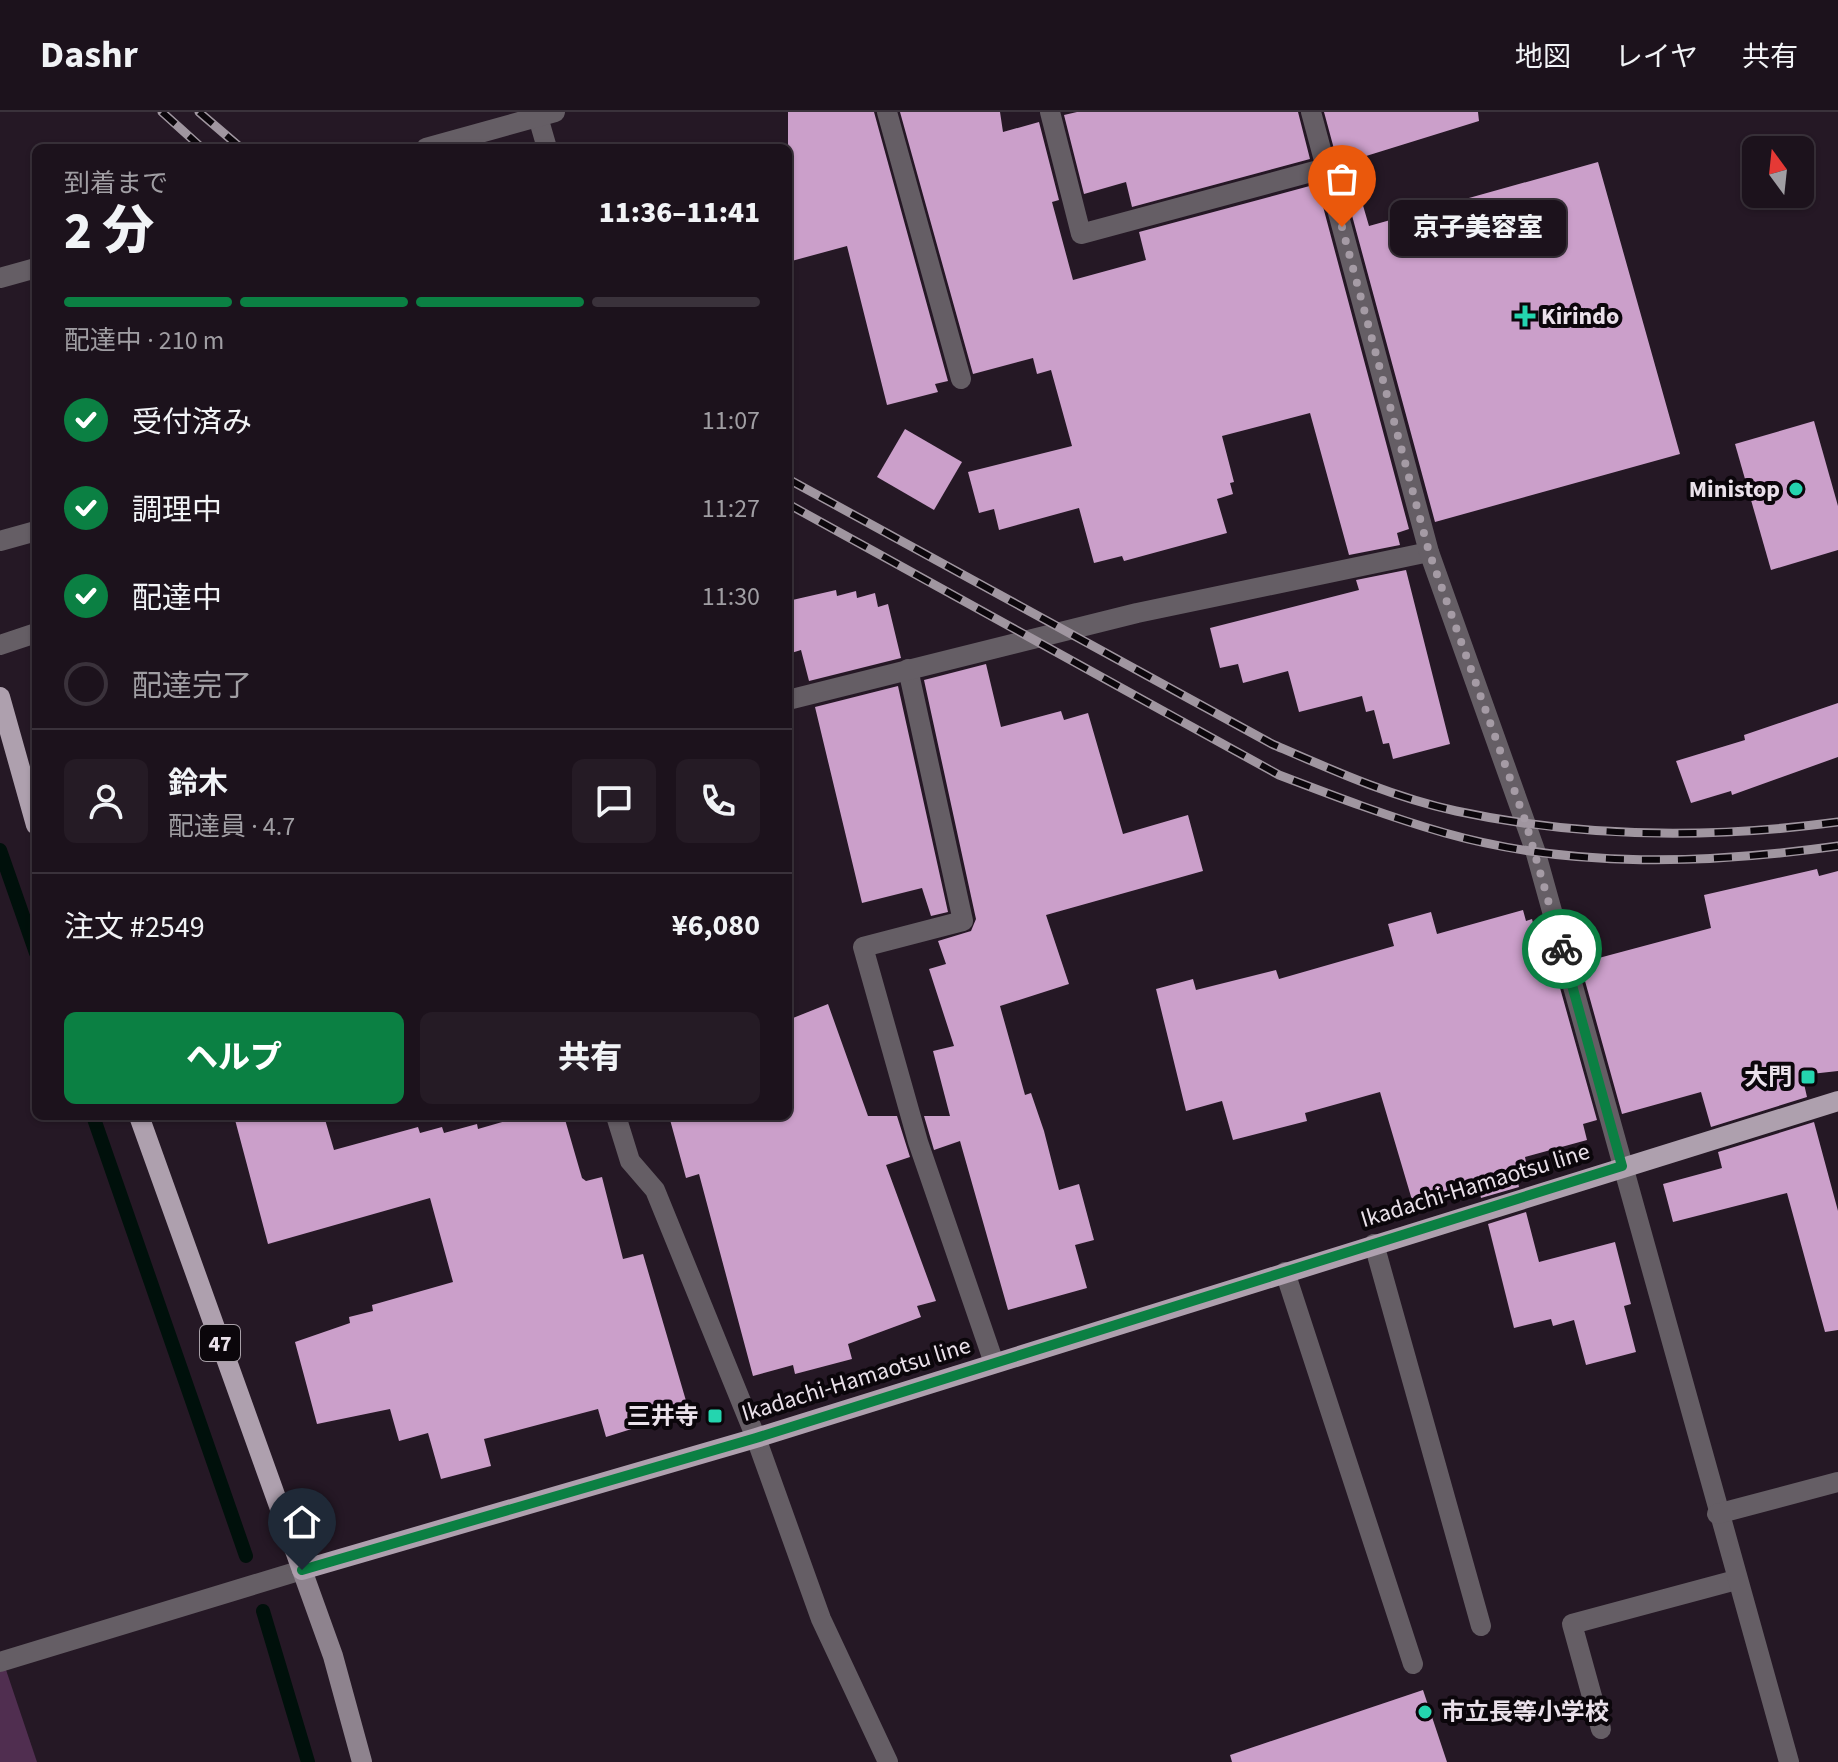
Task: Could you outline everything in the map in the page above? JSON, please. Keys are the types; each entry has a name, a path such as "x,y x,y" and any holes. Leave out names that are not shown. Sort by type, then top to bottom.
{"main road":[{"path":"0,697 32,811"},
{"name":"Ikadachi-Hamaotsu line","path":"302,1570 756,1438 1838,1101"},
{"name":"47","path":"140,1120 302,1570"}],"street":[{"path":"887,112 961,379"},
{"path":"1050,112 1081,234 1326,168"},
{"path":"1311,112 1429,552 1535,850 1717,1514 1789,1762"},
{"path":"440,144 546,114 547,144"},
{"path":"0,278 32,269"},
{"path":"0,541 32,532"},
{"path":"792,699 1137,613 1429,552"},
{"path":"0,645 32,634"},
{"path":"908,669 963,921 863,947 918,1142 994,1363"},
{"path":"617,1120 630,1161 655,1190 756,1438 821,1619 888,1762"},
{"path":"1374,1244 1481,1626"},
{"path":"1285,1272 1413,1664"},
{"path":"1717,1514 1838,1482"},
{"path":"0,1662 302,1570 333,1656 362,1762"},
{"path":"1601,1729 1572,1624 1736,1580"}],"shaded area":[{"path":"0,1652 37,1762 0,1762"}],"building":[{"path":"788,112 874,112 948,381 935,384 938,392 887,405 847,246 792,261 792,144 788,144"},
{"path":"900,112 1000,112 1003,132 1039,122 1059,200 1052,202 1073,280 1146,260 1139,232 1317,184 1409,529 1397,533 1400,545 1349,555 1310,413 1222,436 1234,482 1230,483 1233,494 1217,499 1227,533 1124,561 1122,556 1094,563 1079,508 999,530 994,509 979,513 968,472 1072,446 1051,370 1037,374 1033,358 973,374"},
{"path":"1077,112 1298,112 1310,159 1132,207 1126,182 1084,194 1064,115"},
{"path":"1324,112 1478,112 1479,121 1350,161 1369,226 1598,162 1680,454 1435,522"},
{"path":"1814,421 1838,506 1838,550 1771,570 1735,444"},
{"path":"905,429 962,462 934,510 877,477"},
{"path":"1406,570 1450,744 1393,759 1389,743 1383,744 1374,710 1366,712 1362,696 1299,712 1288,671 1243,683 1238,664 1220,668 1210,628 1359,590 1356,580"},
{"path":"836,590 837,596 856,591 857,598 875,593 878,607 888,604 901,658 809,681 801,650 792,653 792,600"},
{"path":"986,664 1001,727 1061,711 1064,720 1088,713 1123,834 1188,815 1203,871 1046,915 1069,984 1000,1006 1025,1095 1031,1093 1044,1131 1059,1190 1079,1184 1094,1240 1075,1245 1087,1288 1008,1310 960,1141 934,1150 924,1116 950,1116 933,1051 954,1046 929,969 946,964 938,941 971,931 976,919 924,680"},
{"path":"898,686 948,912 931,916 922,888 862,903 815,707"},
{"path":"1838,703 1838,757 1732,795 1731,791 1691,803 1676,761 1745,740 1744,735"},
{"path":"1817,869 1819,876 1838,871 1838,1071 1802,1075 1807,1097 1711,1127 1701,1092 1622,1114 1580,963 1711,928 1704,895"},
{"path":"1523,910 1526,921 1532,919 1545,969 1555,970 1597,1120 1583,1124 1587,1140 1525,1157 1527,1167 1515,1170 1519,1187 1481,1198 1478,1184 1412,1200 1380,1092 1305,1113 1307,1121 1233,1140 1222,1101 1186,1111 1156,989 1193,979 1196,990 1276,970 1279,979 1394,946 1388,924 1431,912 1437,934"},
{"path":"828,1004 868,1116 897,1116 910,1157 886,1165 936,1301 917,1306 921,1317 848,1344 852,1359 795,1374 793,1365 753,1376 699,1174 686,1178 670,1120 792,1120 792,1018"},
{"path":"235,1120 325,1120 334,1150 418,1127 420,1133 442,1127 444,1133 477,1124 478,1129 509,1120 565,1120 582,1178 586,1181 602,1177 623,1259 643,1254 689,1411 606,1437 598,1409 484,1439 491,1466 441,1479 428,1433 399,1441 390,1409 317,1424 295,1342 350,1323 349,1317 373,1311 372,1305 453,1282 430,1198 268,1244"},
{"path":"1814,1122 1838,1211 1838,1330 1825,1332 1787,1193 1673,1222 1663,1184 1722,1168 1718,1152"},
{"path":"1526,1212 1539,1262 1615,1242 1631,1304 1624,1306 1636,1352 1586,1365 1574,1320 1553,1326 1551,1319 1514,1328 1488,1224"},
{"path":"1423,1690 1447,1762 1232,1762 1230,1755"}],"waterway":[{"path":"0,850 32,942"},
{"path":"94,1120 246,1556"},
{"path":"263,1611 308,1762"}],"railway":[{"path":"162,112 198,144"},
{"path":"199,112 236,144"},
{"path":"792,481 1272,744 1409,798 1503,820 1598,831 1694,833 1838,822"},
{"path":"792,506 1279,775 1403,820 1493,845 1591,858 1740,857 1838,846"}],"way so far":[{"path":"1342,227 1429,552 1526,823 1562,949"}],"place":[{"name":"京子美容室","path":"1342,227"},
{"name":"Kirindo","path":"1525,316"},
{"name":"Ministop","path":"1796,489"},
{"name":"大門","path":"1808,1077"},
{"name":"三井寺","path":"715,1416"},
{"name":"市立長等小学校","path":"1425,1712"}],"route":[{"path":"302,1570 756,1438 1622,1166 1562,949"}]}
